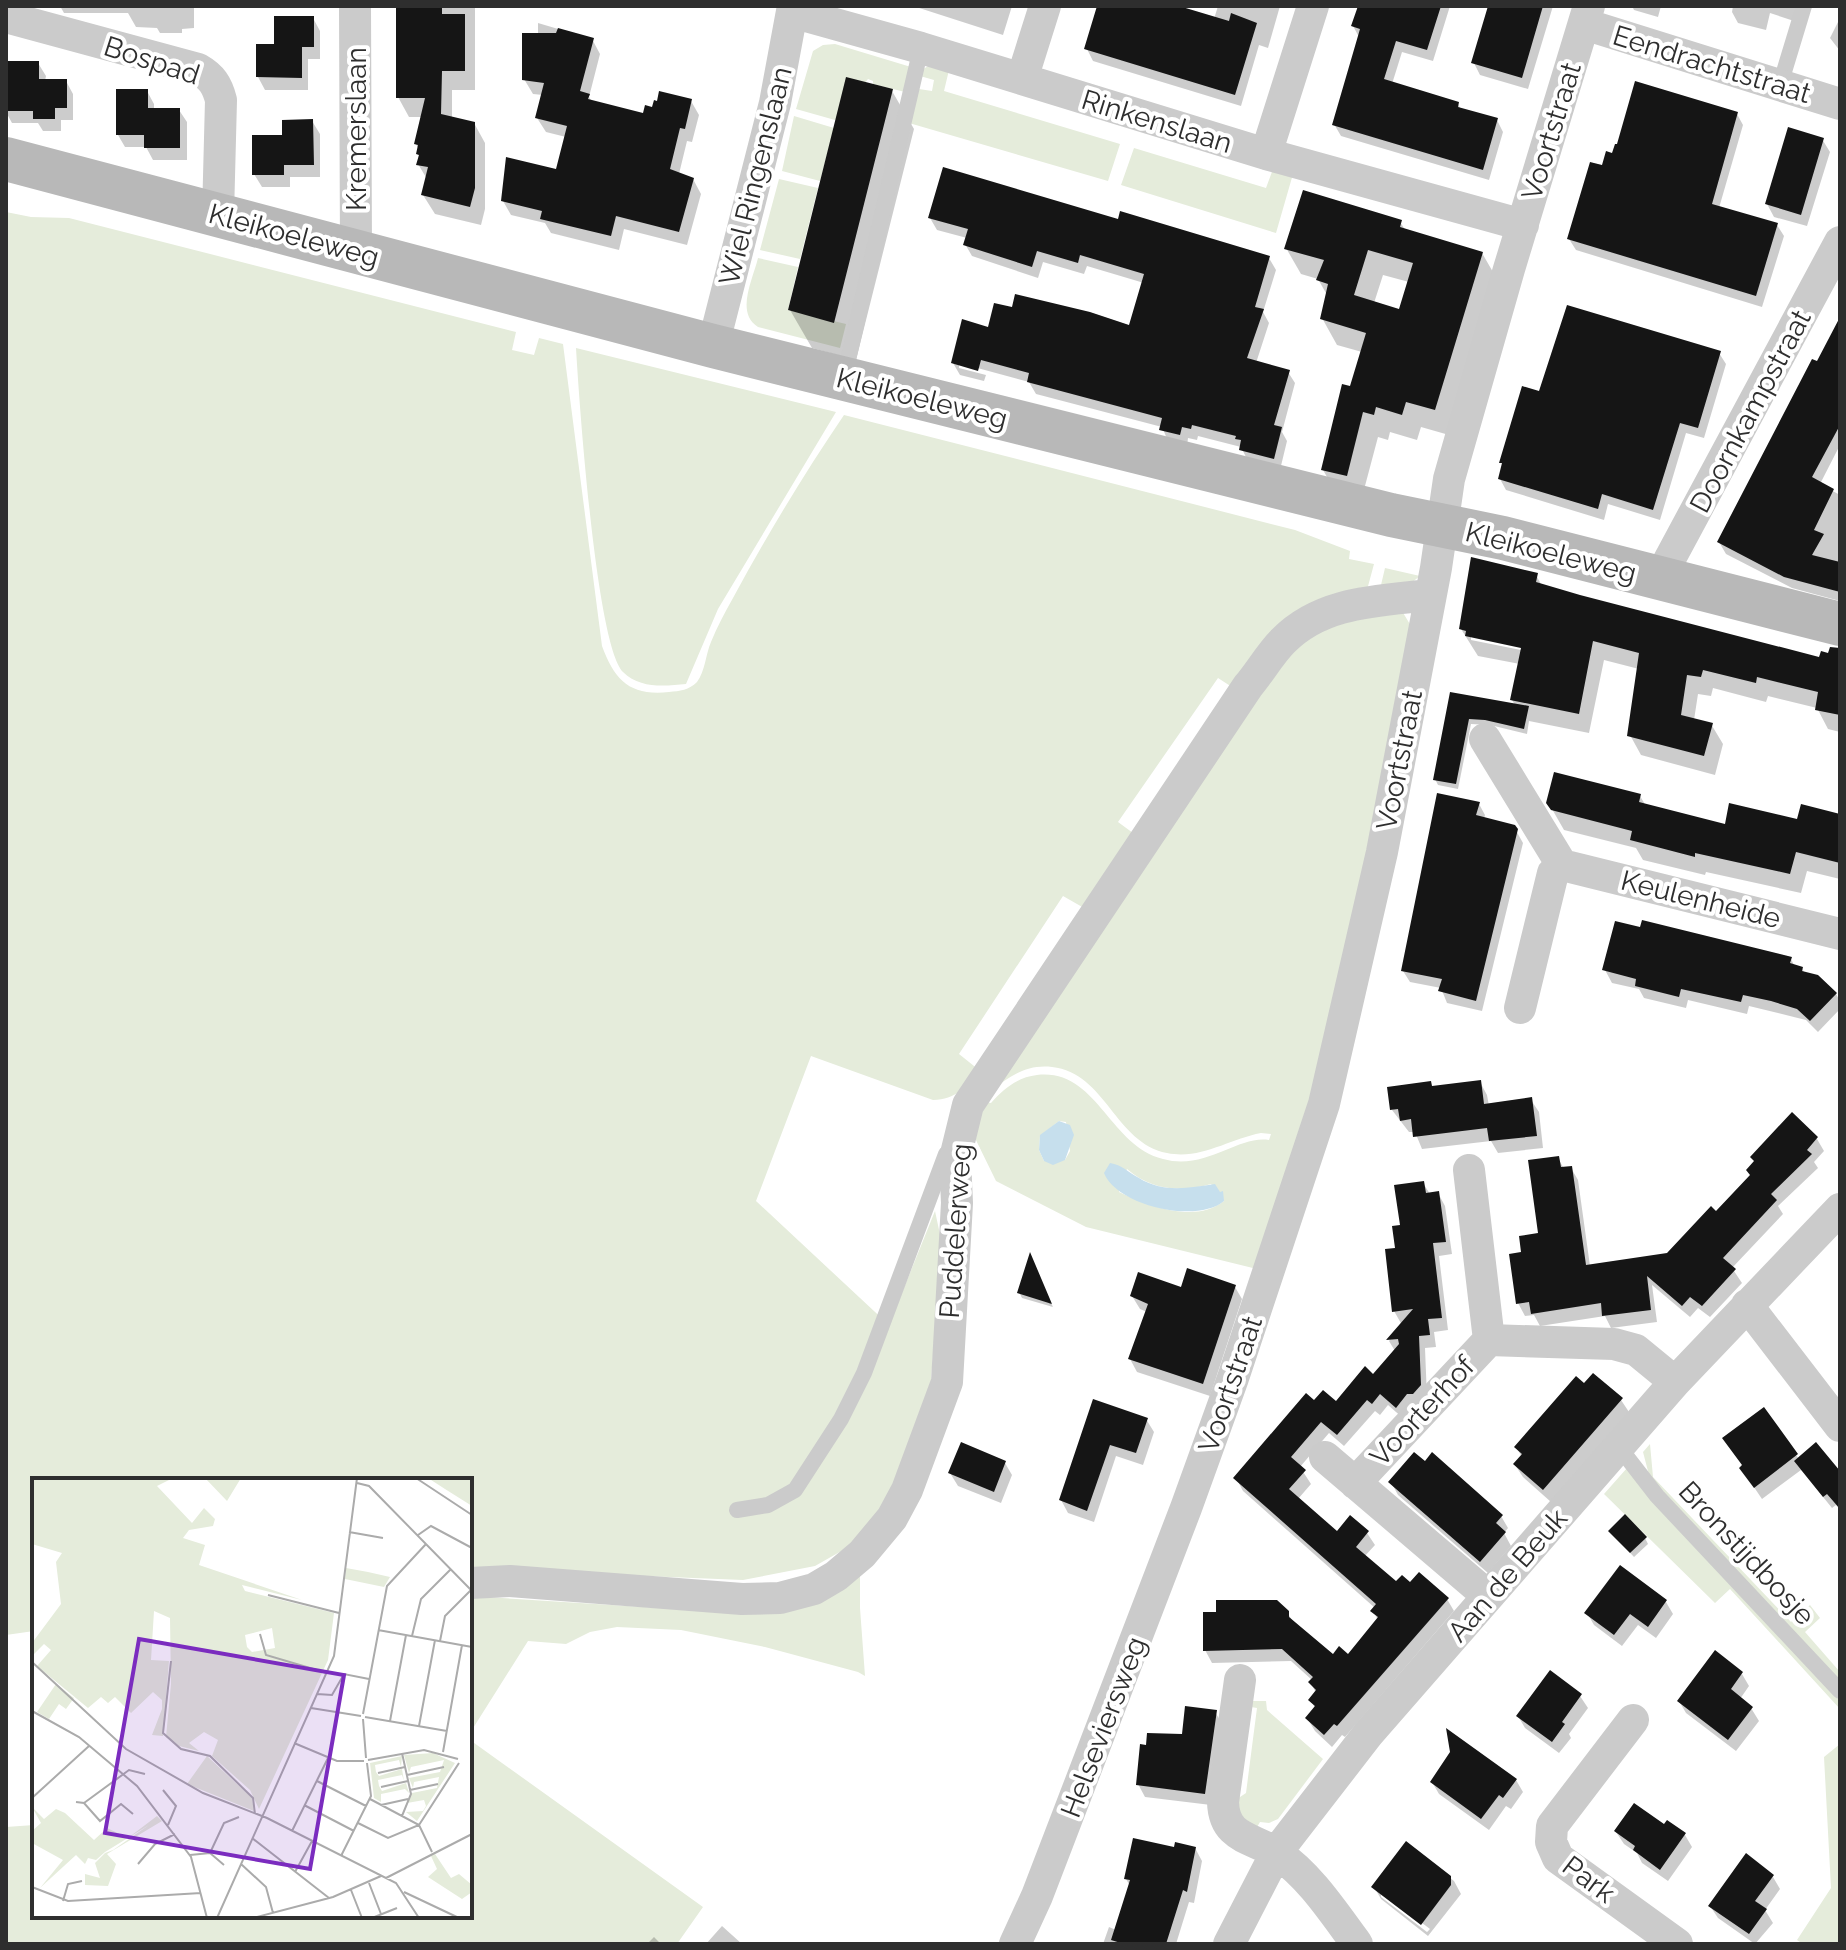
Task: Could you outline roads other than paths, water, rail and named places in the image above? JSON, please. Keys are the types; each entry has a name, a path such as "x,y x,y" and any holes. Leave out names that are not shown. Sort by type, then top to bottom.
{"street":[{"name":"Kremerslaan","path":"355,6 356,252"},
{"path":"1022,79 1045,6"},
{"path":"1266,154 1313,6"},
{"name":"Rinkenslaan","path":"793,9 1266,154 1523,225"},
{"name":"Wiel Ringenslaan","path":"713,346 775,103 793,9"},
{"name":"Eendrachtstraat","path":"1587,15 1840,104"},
{"name":"Voortstraat","path":"1186,1508 1233,1378 1324,1104 1382,852 1449,479 1587,15"},
{"name":"Bospad","path":"6,17 198,69 210,76 221,100 218,215"},
{"name":"Kleikoeleweg","path":"7,163 218,215 713,346 1391,515 1503,538 1840,624"},
{"name":"Doornkampstraat","path":"1659,579 1840,242"},
{"name":"Puddelerweg","path":"472,1583 510,1581 742,1599 780,1598 814,1589 836,1576 862,1554 892,1518 907,1490 947,1382 957,1203 955,1158 968,1105 1248,686 1283,642 1303,624 1325,612 1370,602 1430,595"},
{"path":"1485,739 1562,865 1553,873 1520,1008"},
{"name":"Keulenheide","path":"1562,865 1840,934"},
{"name":"Voorterhof","path":"1469,1170 1489,1340"},
{"name":"Aan de Beuk","path":"1229,1944 1276,1853 1368,1734 1675,1382 1840,1209"},
{"path":"1747,1305 1840,1426"},
{"name":"Voorterhof","path":"1355,1483 1489,1340 1614,1344 1636,1350 1675,1382"},
{"name":"Voorterhof","path":"1325,1457 1488,1596"},
{"name":"Helseviersweg","path":"1015,1944 1043,1883 1186,1508"},
{"path":"1240,1680 1224,1816 1228,1826 1276,1853 1302,1873 1357,1944"},
{"name":"Park","path":"1633,1720 1552,1826 1551,1842 1558,1858 1677,1944"}],"lane":[{"path":"1780,85 1804,6"},
{"path":"844,378 921,48"},
{"path":"737,1510 768,1505 795,1490 841,1419 864,1373 968,1105"},
{"name":"Bronstijdbosje","path":"1619,1447 1657,1496 1840,1691"}],"water":[{"path":"1059,1121 1070,1125 1074,1135 1065,1160 1053,1165 1044,1161 1039,1150 1040,1135"},
{"path":"1110,1163 1157,1186 1176,1188 1215,1184 1220,1192 1223,1191 1224,1201 1212,1208 1196,1211 1159,1208 1141,1202 1124,1195 1112,1185 1104,1173"}]}
